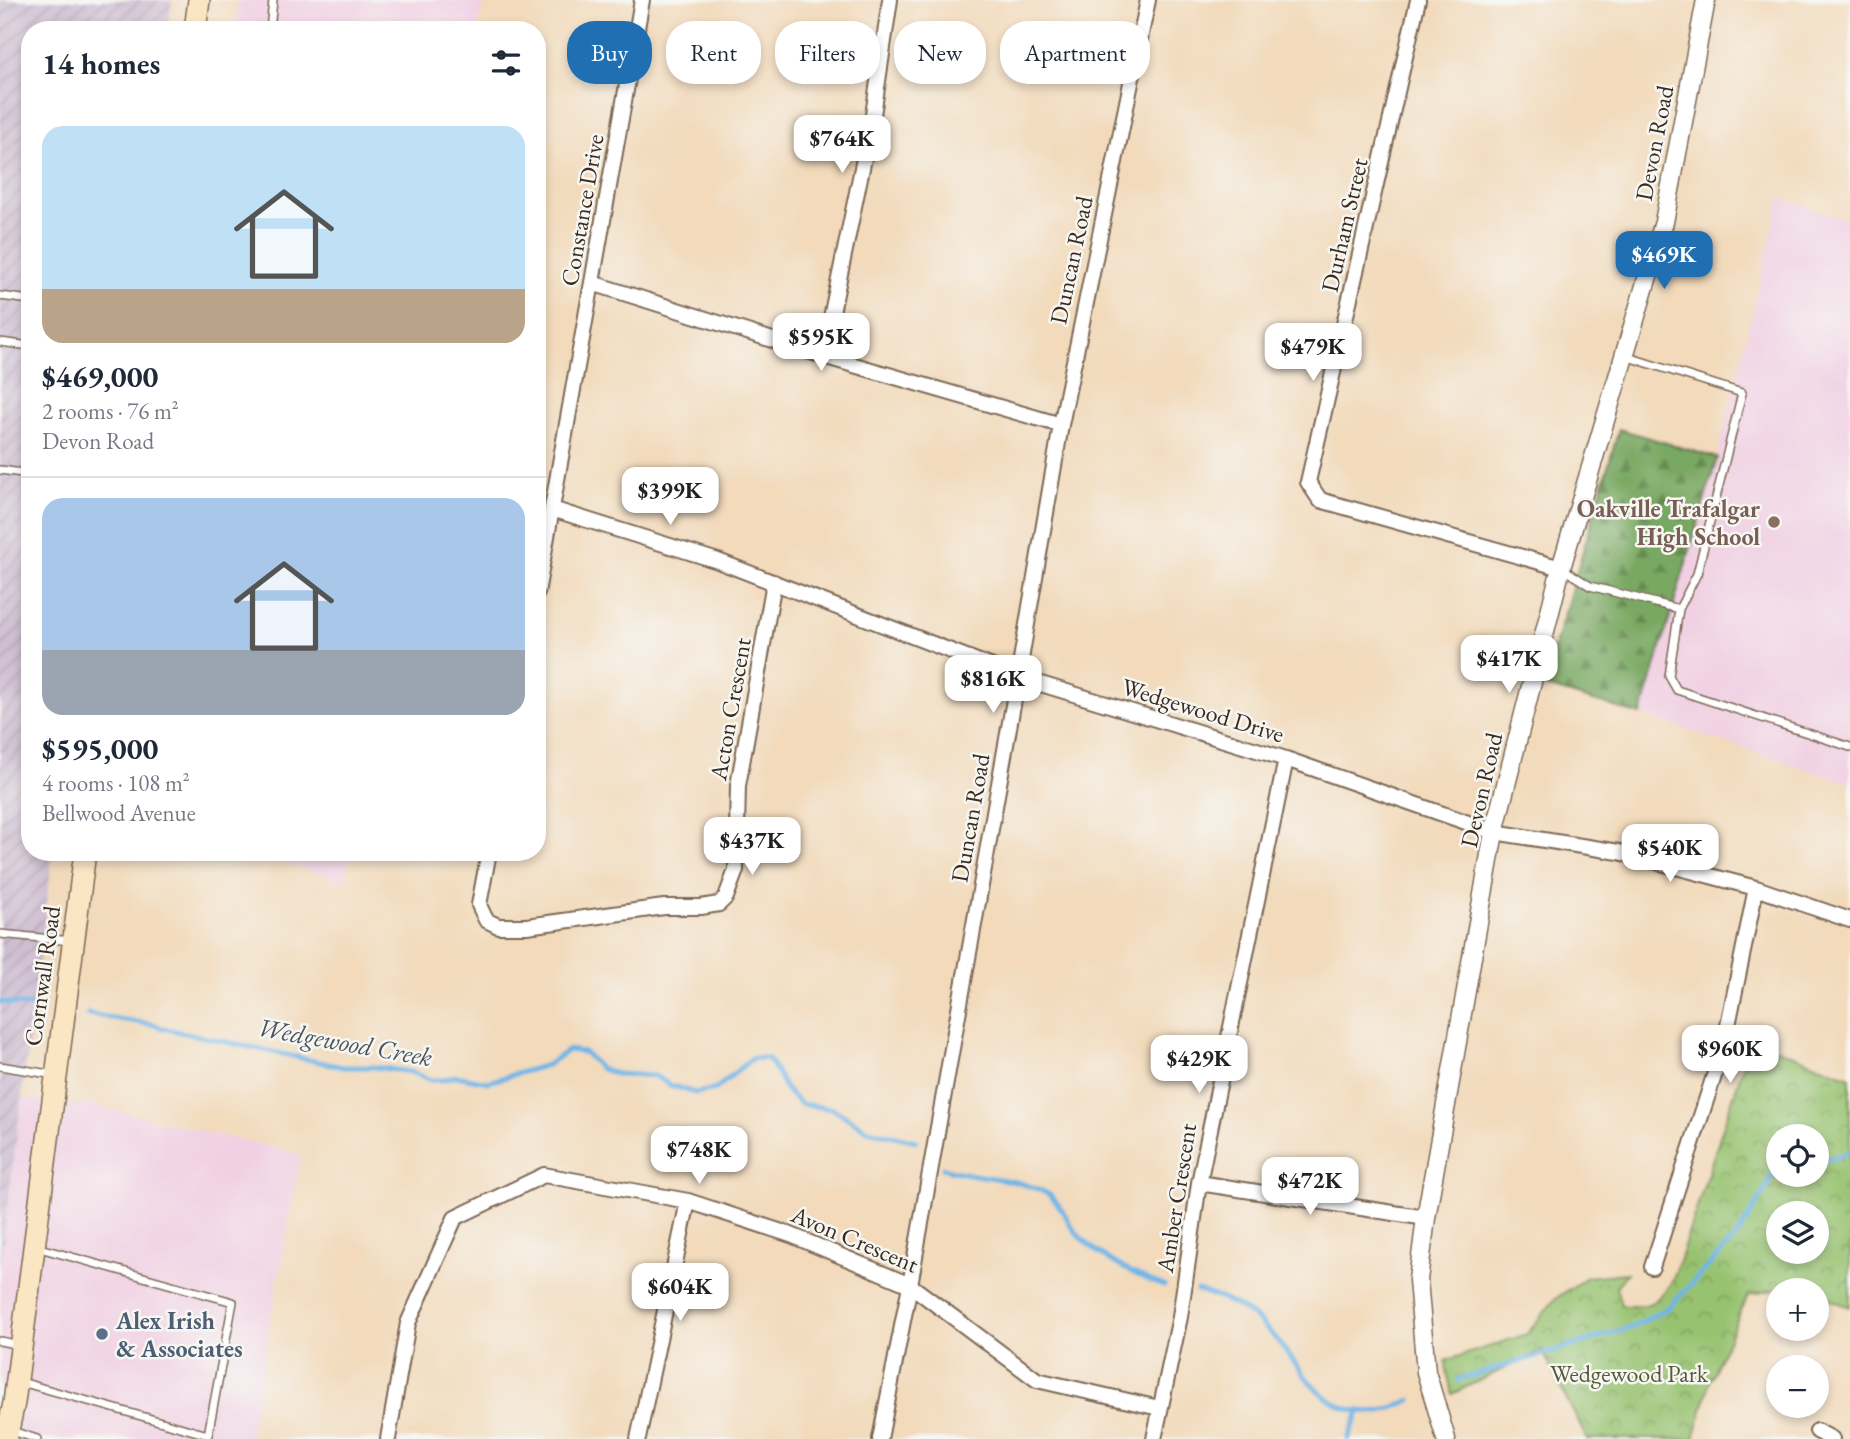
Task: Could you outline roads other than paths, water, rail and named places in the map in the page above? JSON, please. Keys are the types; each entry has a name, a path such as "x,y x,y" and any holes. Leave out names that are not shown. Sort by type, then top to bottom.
{"main road":[{"path":"196,21 199,0"},
{"name":"Cornwall Road","path":"7,1434 17,1381 10,1343 34,1246 84,861"}],"street":[{"name":"Constance Drive","path":"546,543 642,0"},
{"path":"823,356 873,115 890,0"},
{"name":"Duncan Road","path":"880,1439 1018,677 1060,425 1148,0"},
{"name":"Durham Street","path":"1418,0 1308,482 1320,500 1562,568"},
{"name":"Devon Road","path":"1446,1439 1426,1372 1418,1280 1426,1218 1494,832 1562,568 1664,222 1706,0"},
{"path":"592,283 823,356 1060,425"},
{"name":"Wedgewood Drive","path":"552,509 718,561 1018,677 1286,759 1494,832 1619,852 1756,888 1850,920"},
{"name":"Acton Crescent","path":"487,861 479,905 482,915 491,923 509,928 664,907 719,904 726,897 736,870 738,786 774,582"},
{"name":"Amber Crescent","path":"1154,1439 1180,1317 1199,1182 1286,759"},
{"path":"1652,1267 1724,1045 1756,888"},
{"name":"Avon Crescent","path":"388,1439 408,1323 455,1218 544,1175 688,1201 791,1235 910,1285 1037,1380 1159,1408"},
{"path":"1199,1182 1426,1218"},
{"path":"638,1439 688,1201"},
{"path":"1817,1431 1832,1439"}],"lane":[{"path":"271,21 273,0"},
{"path":"0,296 21,299"},
{"path":"0,342 21,345"},
{"path":"1625,356 1742,393 1697,574 1679,609 1669,676 1677,690 1850,747"},
{"path":"0,470 21,473"},
{"path":"1562,568 1590,586 1679,609"},
{"path":"0,934 73,941"},
{"path":"0,1066 55,1075"},
{"path":"17,1381 208,1435 233,1303 34,1246"},
{"path":"7,1434 37,1439"}],"waterway":[{"name":"Wedgewood Creek","path":"0,1002 39,1007"},
{"name":"Wedgewood Creek","path":"88,1014 156,1025 343,1067 374,1067 411,1072 431,1080 456,1076 488,1082 547,1065 568,1050 584,1052 601,1069 617,1074 655,1076 670,1085 695,1093 716,1089 752,1058 768,1058 787,1091 801,1104 833,1109 868,1130 916,1141"},
{"name":"Wedgewood Creek","path":"1829,1159 1850,1152"},
{"name":"Wedgewood Creek","path":"943,1168 1022,1184 1048,1194 1089,1245 1119,1266 1164,1286"},
{"name":"Wedgewood Creek","path":"1458,1380 1633,1327 1669,1307 1737,1236 1767,1187"},
{"name":"Wedgewood Creek","path":"1197,1291 1226,1301 1253,1317 1268,1330 1314,1387 1342,1407 1359,1411 1380,1411 1411,1400"},
{"path":"1348,1439 1359,1412"}],"place":[{"name":"Oakville Trafalgar High School","path":"1774,522"},
{"name":"Alex Irish & Associates","path":"102,1334"}],"park label":[{"name":"Wedgewood Park","path":"1629,1373"}]}
